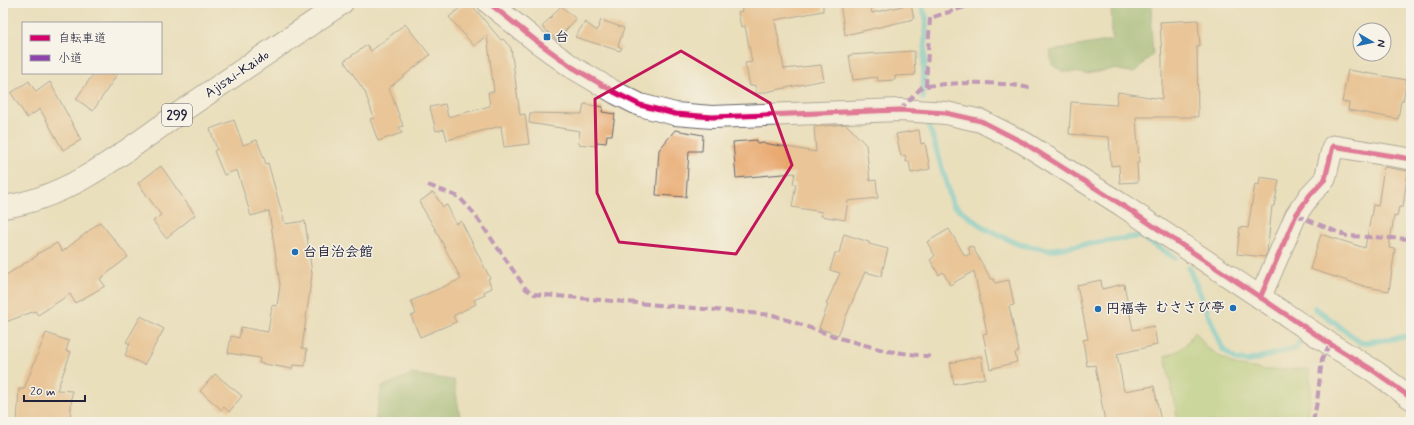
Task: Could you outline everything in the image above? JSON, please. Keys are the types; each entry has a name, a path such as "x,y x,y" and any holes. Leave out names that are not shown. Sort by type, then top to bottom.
{"main road":[{"name":"Ajisai-Kaido","path":"3,207 14,206 59,192 104,166 246,67 342,3"},
{"path":"489,3 535,40 572,67 616,93 640,105 675,114 712,117 900,110 946,113 981,121 1024,143 1192,250 1260,298 1374,371 1411,398"}],"street":[{"path":"1260,298 1296,215 1310,194 1324,179 1333,146 1411,159"}],"highlighted area":[{"path":"681,51 770,103 792,165 736,254 619,242 597,193 595,99"}],"green space":[{"path":"1111,3 1152,3 1151,25 1153,54 1134,73 1113,69 1087,74 1062,71 1052,65 1050,51 1112,40"},
{"path":"1195,331 1207,348 1234,365 1267,370 1309,369 1311,391 1307,422 1178,422 1165,356 1180,350"},
{"path":"412,374 454,380 461,422 375,422 382,387"}],"building":[{"path":"466,3 470,3 501,40 503,39 511,48 520,115 525,114 529,144 504,147 501,126 447,140 444,129 436,131 430,107 445,104 448,117 490,106 488,92 494,92 487,35 474,46 449,17"},
{"path":"741,3 823,3 823,11 775,20 784,69 821,65 824,80 756,94 755,85 750,86 745,63 752,62 745,26 741,27 738,12 742,11"},
{"path":"840,3 870,3 872,13 911,4 914,19 845,35"},
{"path":"561,6 576,19 557,40 542,27"},
{"path":"601,20 624,28 618,46 622,48 620,51 575,37 585,22 597,31"},
{"path":"1198,20 1200,46 1197,46 1198,117 1136,117 1139,163 1137,163 1138,182 1120,183 1119,165 1111,166 1109,137 1069,134 1071,102 1116,105 1118,92 1162,99 1160,22"},
{"path":"405,24 430,55 389,88 403,126 399,127 402,133 378,141 370,119 374,118 365,92 344,61 367,45 371,51"},
{"path":"914,51 915,75 895,76 895,80 878,81 877,77 853,80 849,55"},
{"path":"1348,70 1407,80 1398,119 1348,110 1349,103 1342,102"},
{"path":"93,74 117,74 93,111 76,99"},
{"path":"29,81 36,92 50,82 81,140 63,150 40,109 27,118 11,93"},
{"path":"584,104 603,107 602,112 615,114 612,135 607,135 606,143 597,142 596,146 578,144 580,131 529,123 530,113 582,114"},
{"path":"234,120 243,145 257,140 266,164 268,163 285,224 305,221 312,274 302,348 307,349 305,366 293,365 292,369 259,363 260,358 228,353 231,336 239,338 241,327 268,332 272,305 277,306 280,285 269,211 251,216 237,170 224,175 214,151 217,149 210,129"},
{"path":"846,124 866,145 870,181 876,180 878,198 848,201 845,220 821,216 822,212 792,207 796,184 793,184 795,173 736,178 733,142 757,140 757,144 763,143 816,152 814,127"},
{"path":"675,130 703,135 702,151 689,151 686,197 656,195 659,150"},
{"path":"919,130 921,144 925,143 930,169 911,173 909,161 906,162 905,155 901,156 896,134"},
{"path":"161,166 195,215 166,238 153,221 161,215 138,183"},
{"path":"1384,167 1408,171 1403,207 1399,207 1397,217 1394,216 1389,248 1395,249 1389,291 1367,287 1310,269 1321,234 1365,248 1373,205 1378,206"},
{"path":"1260,177 1279,180 1274,206 1272,206 1267,253 1265,257 1237,254 1240,227 1248,228 1255,184 1259,185"},
{"path":"433,192 443,207 447,205 456,224 461,221 490,278 488,279 492,288 484,292 485,295 474,300 476,304 453,316 456,322 420,337 411,316 416,314 411,301 461,279 419,202"},
{"path":"100,222 128,257 100,279 105,286 75,303 70,294 38,315 35,311 3,323 3,277 38,255 37,254 57,243 62,252"},
{"path":"949,229 965,256 970,254 968,247 972,246 991,279 994,279 995,283 1009,280 1014,305 1009,306 1019,351 1015,353 1017,362 990,369 983,334 987,333 974,271 950,285 943,272 939,275 930,260 935,256 927,242"},
{"path":"844,234 869,242 869,244 888,249 881,276 865,272 838,335 819,328 828,305 826,304 840,273 830,270 835,253 839,253"},
{"path":"1101,280 1102,289 1124,284 1133,330 1154,326 1157,345 1117,354 1124,391 1154,386 1161,422 1105,422 1095,365 1087,366 1083,340 1088,339 1077,285"},
{"path":"141,316 164,329 144,365 125,355 130,344 126,342"},
{"path":"46,333 69,341 66,351 71,352 57,390 72,391 70,422 17,422 19,389 24,389"},
{"path":"981,356 985,378 954,384 950,363"},
{"path":"215,374 242,396 229,412 224,407 222,410 200,391"}],"waterway":[{"path":"920,3 926,17 923,98"},
{"path":"929,125 953,205 986,229 1018,244 1049,250 1140,236 1175,258"},
{"path":"1189,268 1222,348 1236,360 1248,361 1296,348 1299,342"},
{"path":"1315,308 1361,343 1411,336"}],"marked path":[{"path":"926,86 930,18 978,3"},
{"path":"900,110 922,87 926,86 978,83 1004,84 1030,88"},
{"path":"428,185 459,197 473,212 526,289 534,294 773,315 839,338 887,351 933,357"},
{"path":"1296,215 1347,236 1411,239"},
{"path":"1313,422 1322,359 1330,344"}],"cycle path":[{"path":"489,3 535,40 572,67 616,93 640,105 675,114 712,117 900,110 946,113 981,121 1024,143 1122,205 1330,344 1374,371 1411,398"},
{"path":"1260,298 1296,215 1310,195 1325,179 1333,146 1411,159"}],"place":[{"name":"台","path":"547,37"},
{"name":"台自治会館","path":"295,252"},
{"name":"むささび亭","path":"1233,308"},
{"name":"円福寺","path":"1098,309"}]}
